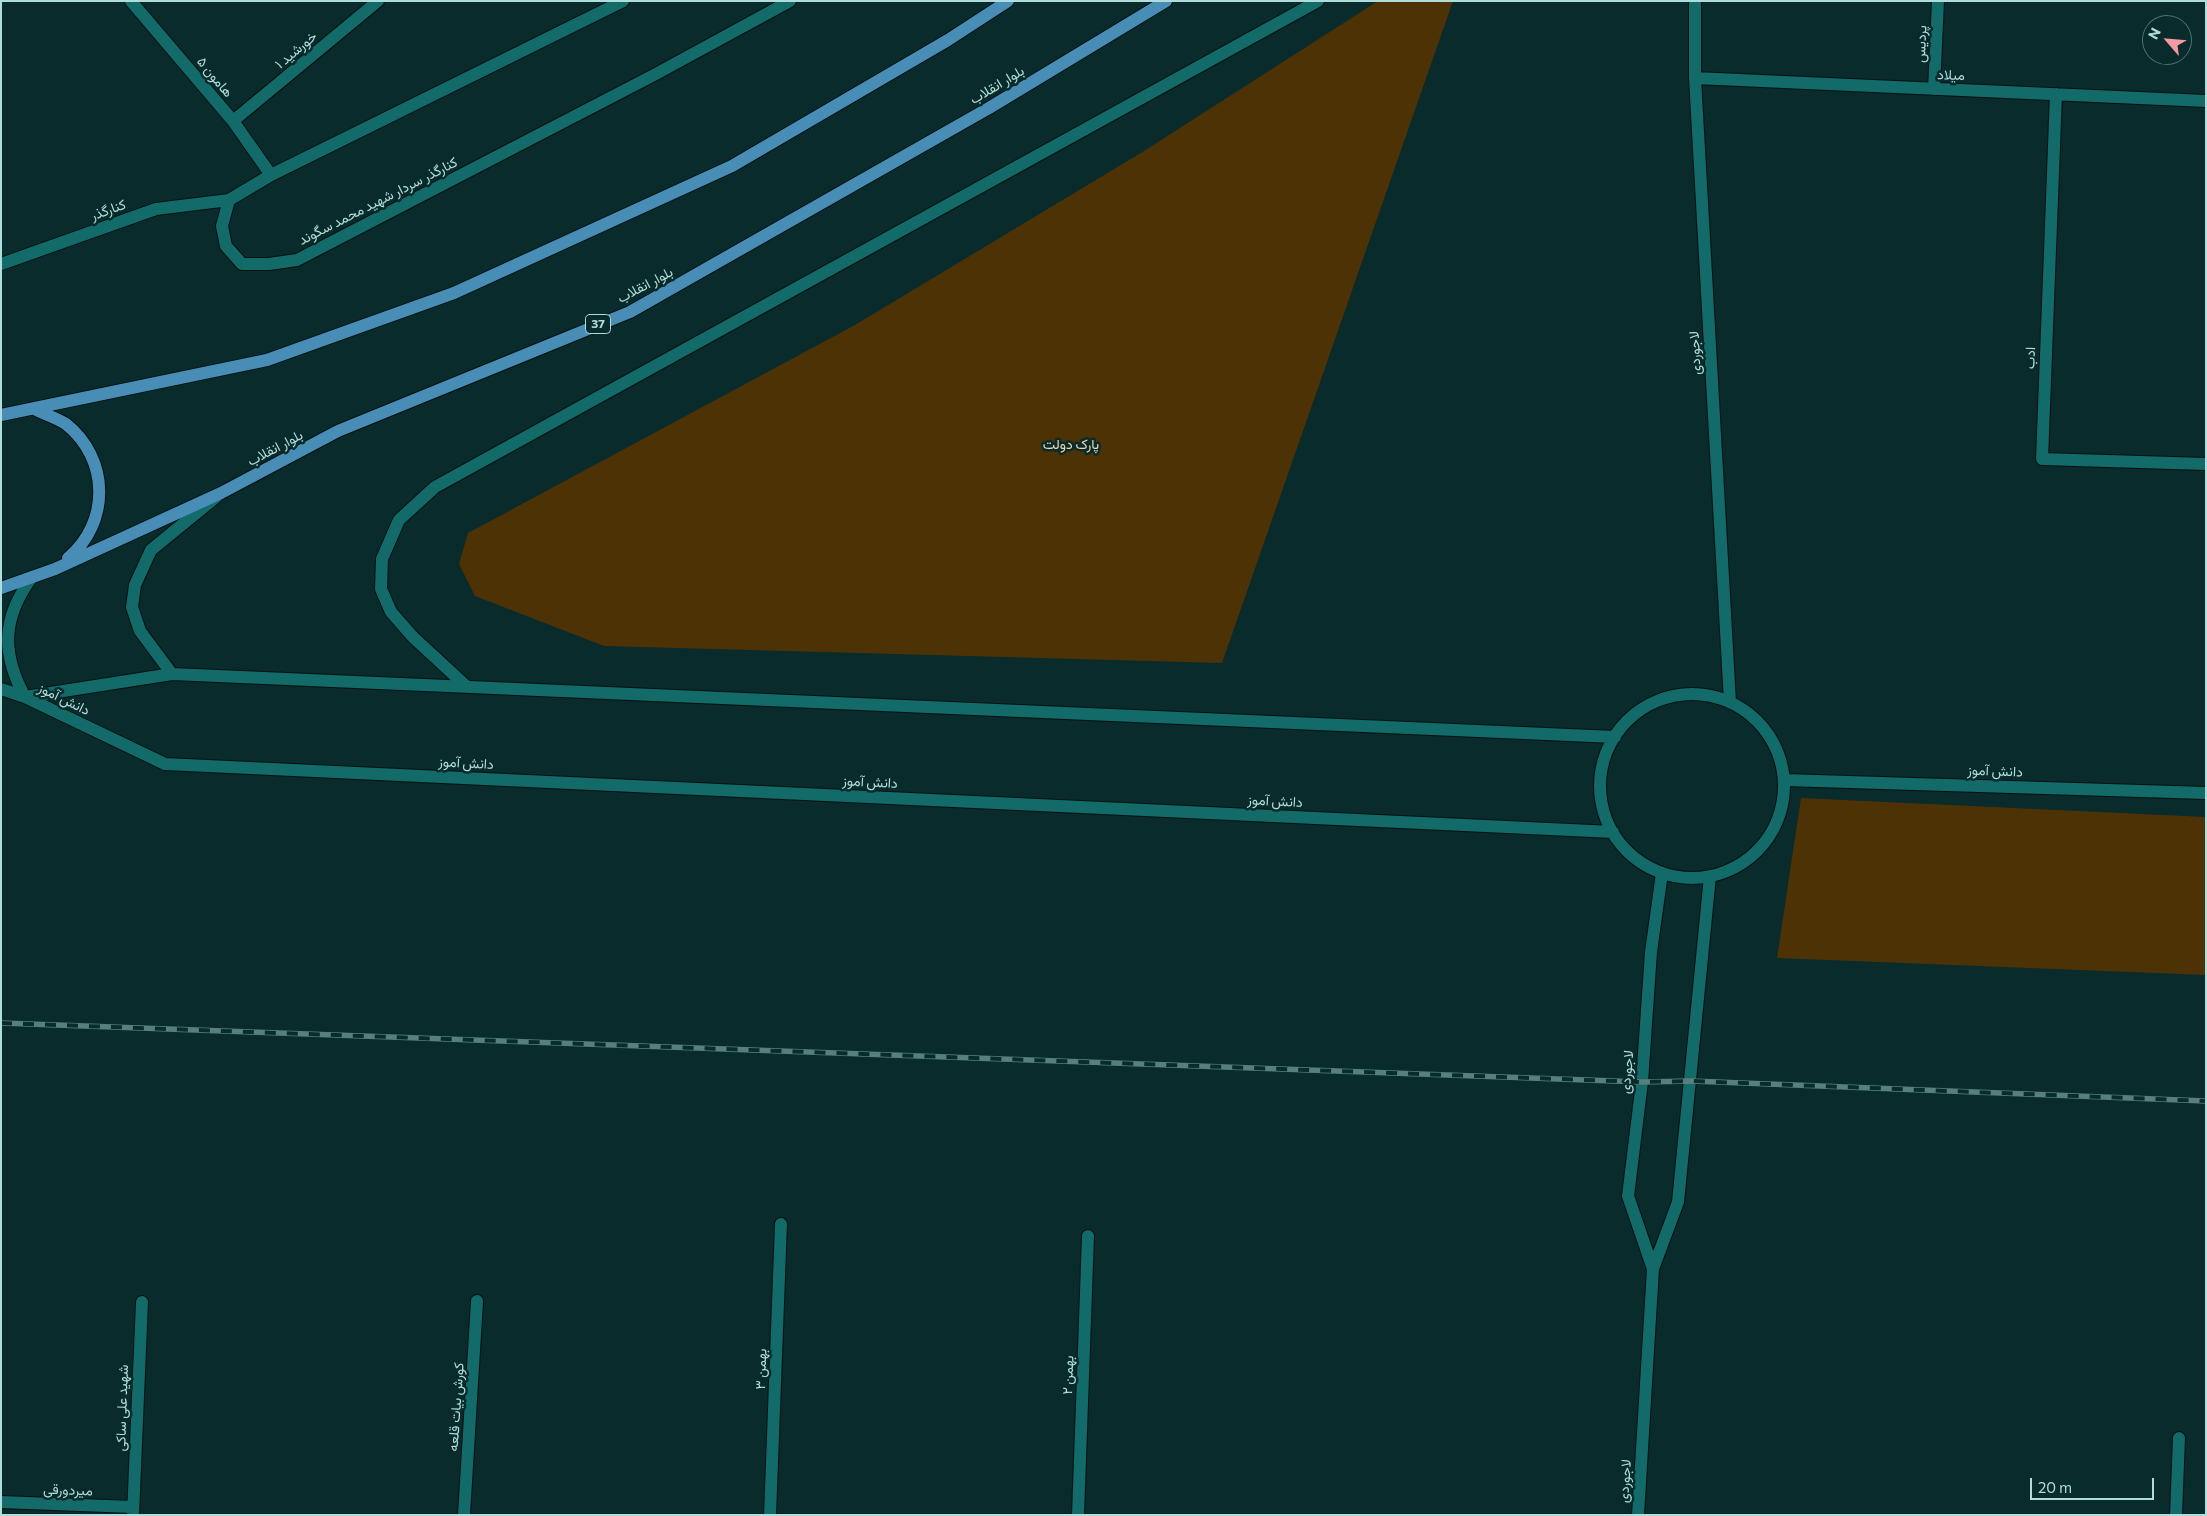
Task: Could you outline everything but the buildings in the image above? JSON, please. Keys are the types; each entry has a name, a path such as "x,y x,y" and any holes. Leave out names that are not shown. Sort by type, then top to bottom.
{"main road":[{"path":"1,415 267,360 454,293 732,166 948,40 1008,1"},
{"name":"بلوار انقلاب","path":"1,588 55,569 221,493 338,431 630,312 989,108 1166,1"},
{"path":"34,409 66,424 89,449 100,482 98,517 81,547 55,569"}],"street":[{"name":"هامون ۵","path":"131,1 233,121 271,175"},
{"name":"خورشید ۱","path":"233,121 378,1"},
{"path":"229,200 271,175 623,1"},
{"name":"کنارگذر سردار شهید محمد سگوند","path":"229,200 222,226 226,246 242,264 268,264 297,260 654,75 790,1"},
{"path":"466,686 413,637 391,612 381,589 382,559 399,520 436,487 1318,1"},
{"name":"لاجوردی","path":"1695,1 1695,78 1730,702"},
{"name":"پردیس","path":"1934,89 1938,1"},
{"name":"میلاد","path":"1695,78 2206,101"},
{"name":"ادب","path":"2056,94 2042,459 2206,464"},
{"name":"کنارگذر","path":"1,264 156,209 229,200"},
{"path":"172,674 140,631 132,607 135,585 151,550 221,493"},
{"path":"25,697 14,678 8,657 8,636 11,615 19,595 32,577"},
{"name":"دانش آموز","path":"25,697 172,674 1615,737"},
{"path":"1,690 25,697"},
{"path":"1682,694 1698,694 1730,702 1757,721 1768,733 1782,763 1784,780 1780,812 1774,828 1754,854 1741,864 1727,871 1694,878 1662,873 1634,857 1613,832 1602,801 1602,768 1615,737 1624,724 1637,713 1666,698 1682,694"},
{"name":"دانش آموز","path":"25,697 165,764 1613,832"},
{"name":"دانش آموز","path":"1784,780 2206,793"},
{"name":"لاجوردی","path":"1654,1269 1628,1196 1642,1082 1651,952 1662,873"},
{"name":"لاجوردی","path":"1638,1515 1654,1269 1678,1202 1710,876"},
{"name":"بهمن ۳","path":"770,1515 781,1224"},
{"name":"بهمن ۲","path":"1078,1515 1088,1236"},
{"name":"کورش بیات قلعه","path":"464,1515 478,1301"},
{"name":"شهید علی ساکی","path":"133,1511 142,1302"},
{"path":"2176,1515 2179,1438"},
{"name":"میردورقی","path":"1,1502 133,1511"}],"green space":[{"name":"پارک دولت","path":"1378,1 1453,1 1222,663 604,646 475,596 459,564 468,533 855,325 1144,151"},
{"path":"1801,798 2206,817 2206,975 1777,958"}],"railway":[{"path":"1,1023 1642,1082 1691,1081 2206,1101"}]}
